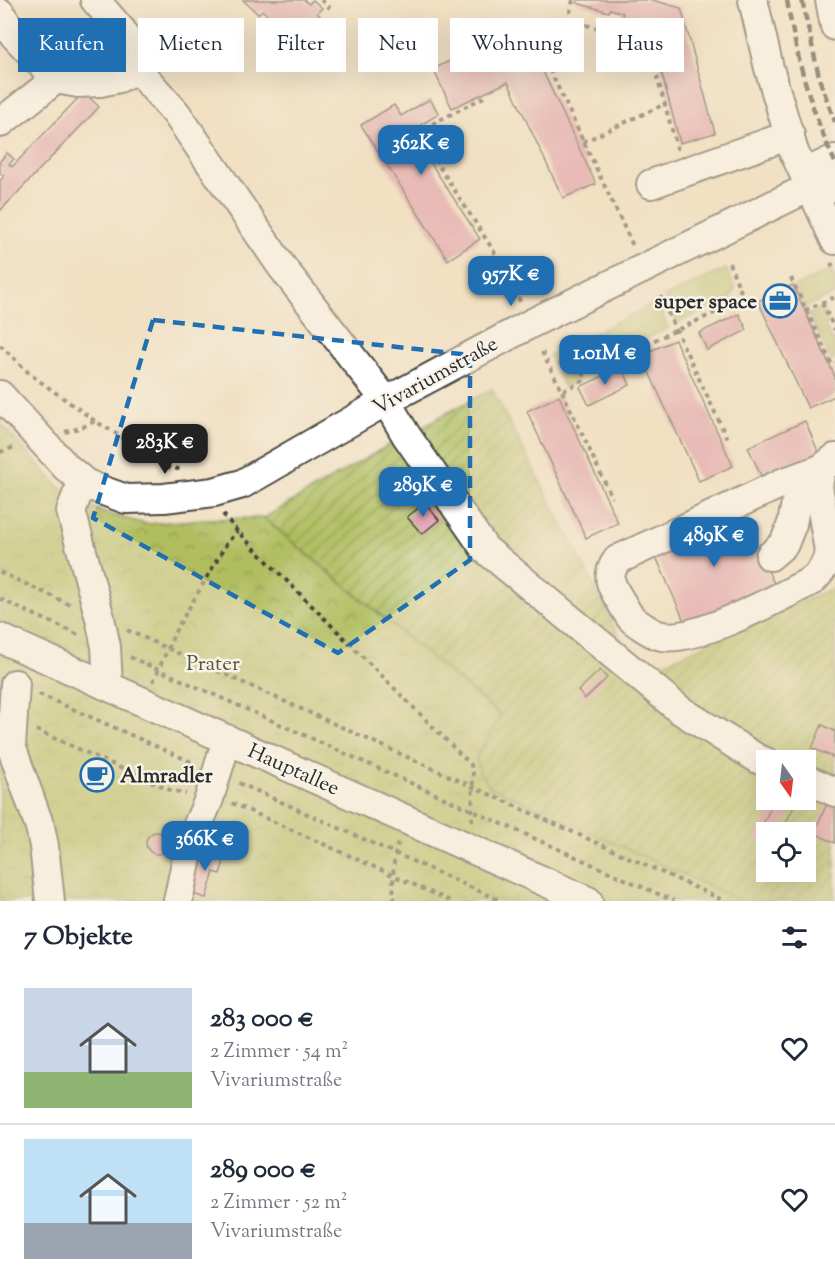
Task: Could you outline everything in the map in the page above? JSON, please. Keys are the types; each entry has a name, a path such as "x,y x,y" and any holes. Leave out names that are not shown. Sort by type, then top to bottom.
{"street":[{"path":"95,0 122,31 137,69 176,113 282,267 386,401 406,435 484,549 680,710 756,758"},
{"path":"753,0 769,68 794,152 822,186"},
{"path":"830,0 835,26"},
{"path":"4,32 56,79 78,83 100,82 119,78 137,69"},
{"path":"0,123 56,79"},
{"path":"651,184 790,135"},
{"path":"835,159 816,168 835,240"},
{"name":"Vivariumstraße","path":"85,483 126,499 164,498 214,492 242,484 386,401 532,323 643,268 822,186"},
{"path":"0,395 66,466 85,483 71,511 100,618 106,647 108,686"},
{"path":"819,467 818,486 829,551 822,571 813,580 734,619 689,634 658,635 631,618 612,589 611,569 616,560 819,467"},
{"path":"770,556 784,544 819,467"},
{"path":"11,643 7,685 12,719 11,746 40,827 51,901"},
{"name":"Hauptallee","path":"11,643 588,901"},
{"path":"178,901 190,843 213,787 227,740"},
{"path":"816,783 835,792"}],"path":[{"path":"321,0 330,8"},
{"path":"571,18 570,12 573,0"},
{"path":"584,24 647,42 684,172"},
{"path":"550,72 643,268"},
{"path":"483,97 417,132 495,253 532,323"},
{"path":"583,142 665,104"},
{"path":"729,263 744,299"},
{"path":"791,278 832,365 835,363"},
{"path":"660,296 727,438"},
{"path":"562,391 583,381 584,372 752,296"},
{"path":"805,310 835,297"},
{"path":"822,303 835,330"},
{"path":"0,345 31,375 95,421 143,450 167,468 185,470"},
{"path":"542,352 612,498"},
{"path":"214,492 220,511 237,531 471,765 474,850"},
{"path":"144,702 176,630 227,543 237,531"},
{"path":"0,572 725,901"},
{"path":"0,599 674,901"},
{"path":"7,685 213,787 394,853 501,901"},
{"path":"12,719 170,790 213,787 231,803 450,901"},
{"path":"394,901 394,853 406,820"}],"highlighted area":[{"path":"153,320 470,355 470,560 338,653 93,518"}],"green space":[{"path":"726,269 735,288 731,298 677,323 664,297"},
{"path":"831,270 835,278 835,294 805,307 796,286"},
{"path":"657,302 668,328 575,371 579,380 564,387 549,355"},
{"path":"822,308 829,322 825,325 832,341 835,340 835,359 832,361 809,314"},
{"path":"492,389 626,650 657,666 835,587 835,901 742,901 491,787 480,774 476,758 501,715 264,518 406,435"},
{"name":"Prater","path":"0,423 58,486 101,512 146,524 208,519 264,518 501,716 476,758 491,787 742,901 0,901"}],"building":[{"path":"243,0 304,0 309,4 313,0 322,8 317,13 322,18 271,18 262,10 258,14"},
{"path":"577,0 652,0 681,8 684,18 622,18 623,13 610,9 609,12 577,3"},
{"path":"684,19 715,133 680,143 661,72 684,72"},
{"path":"450,61 450,72 543,72 596,184 563,198 508,82 452,108 434,72 438,72 438,67"},
{"path":"84,92 99,107 0,211 0,181 4,176 0,173 0,161 7,153 14,159 9,164 12,167"},
{"path":"430,99 439,114 410,131 480,239 448,260 361,125 394,105 401,116"},
{"path":"793,285 835,377 835,396 808,408 758,301"},
{"path":"739,314 747,330 707,350 699,333"},
{"path":"675,340 733,466 699,481 641,355"},
{"path":"622,367 630,385 589,405 580,387"},
{"path":"559,396 618,523 586,538 527,411"},
{"path":"805,421 820,456 764,482 748,447"},
{"path":"425,503 439,520 422,534 407,517"},
{"path":"740,509 776,588 687,627 653,550"},
{"path":"600,670 607,678 585,699 578,691"},
{"path":"822,725 835,731 835,758 812,748"},
{"name":"Almradler","path":"89,767 107,776 104,783 86,775"},
{"path":"830,797 835,800 835,843 816,834 816,828"},
{"path":"770,810 792,810 786,822 764,822"},
{"path":"157,832 165,835 168,843 165,851 157,854 149,851 146,843 149,835"},
{"path":"200,847 226,855 220,874 214,872 206,898 186,892"}],"railway":[{"path":"787,0 805,83 835,162"},
{"path":"802,0 820,81 835,122"}],"place":[{"name":"super space","path":"780,301"},
{"name":"Almradler","path":"97,775"}]}
